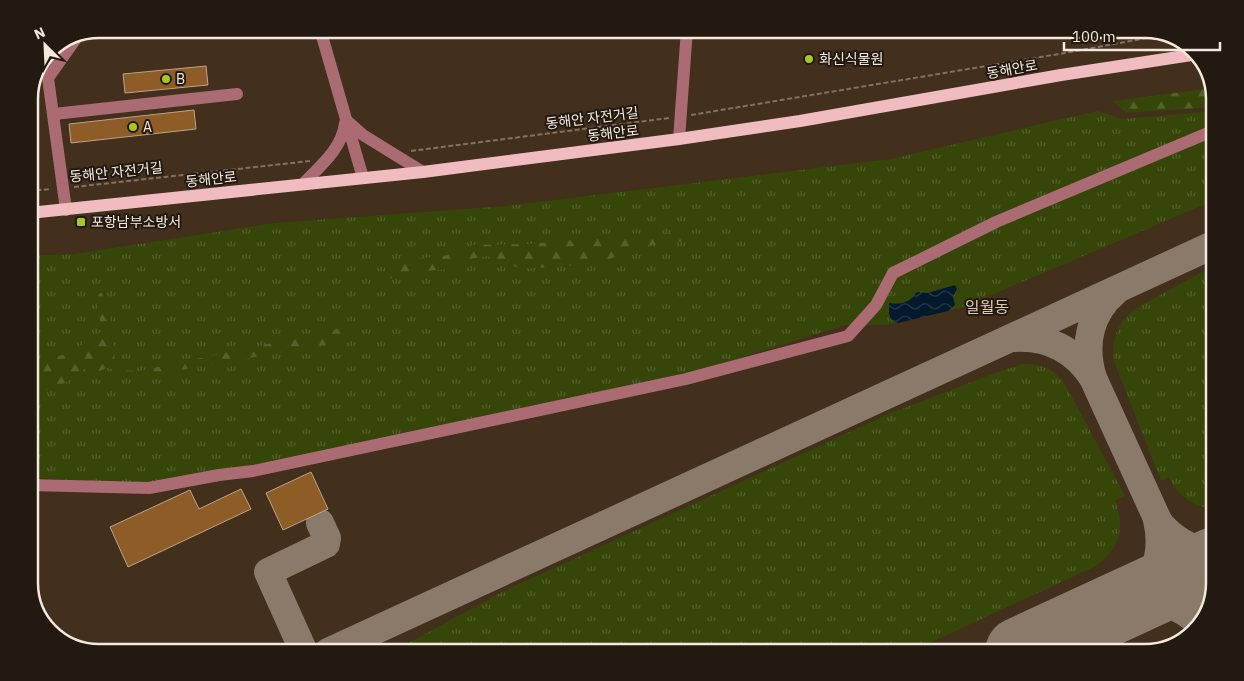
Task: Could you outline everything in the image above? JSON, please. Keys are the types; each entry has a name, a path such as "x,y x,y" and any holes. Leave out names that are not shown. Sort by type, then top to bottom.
{"main road":[{"name":"동해안로","path":"38,212 423,172 679,140 790,123 1061,75 1188,55"}],"street":[{"path":"322,37 363,178"},
{"path":"679,140 686,37"},
{"path":"66,210 48,78 74,43"},
{"path":"54,114 237,94"},
{"path":"346,120 363,135 423,172"},
{"path":"303,184 334,151 342,138 346,120"},
{"path":"38,485 149,488 254,470 686,379 848,336 876,305 893,273 996,222 1206,134"}],"path":[{"name":"동해안 자전거길","path":"406,152 680,116 1149,38"},
{"name":"동해안 자전거길","path":"38,190 313,161"}],"green space":[{"path":"1205,89 1206,94 1206,108 1126,113 1113,101"},
{"path":"1097,111 1122,119 1206,112 1206,204 961,308 888,325 845,325 712,367 365,445 149,486 38,478 38,256 74,254 275,223 506,206 891,159"},
{"path":"651,233 691,234 690,240 642,246 597,264 521,269 488,256 470,259 451,269 425,271 388,279 385,268 377,266 456,254 473,245 527,244"},
{"path":"1206,270 1206,507 1188,500 1177,490 1169,477 1161,481 1115,364 1113,349 1116,335 1122,322 1133,310"},
{"path":"90,292 102,293 110,314 115,363 118,370 139,371 339,329 348,337 347,342 136,378 117,376 110,367 91,374 86,368 74,378 54,388 38,392 38,363 71,352 102,331 97,304"},
{"path":"1022,364 1034,364 1045,367 1055,373 1064,382 1125,496 1115,501 1120,520 1120,529 1115,546 1103,561 1094,567 927,644 407,644 500,593 884,416"}],"water":[{"path":"955,285 957,289 953,297 955,305 948,311 898,323 891,320 889,303 902,303 912,298 917,292 928,293"}],"building":[{"name":"B","path":"206,66 208,85 125,93 123,74"},
{"name":"A","path":"194,110 196,129 71,143 69,124"},
{"path":"311,472 328,509 283,530 266,493"},
{"path":"241,489 251,509 128,567 110,527 190,490 199,509"}],"taxiway":[{"path":"345,644 1206,248"},
{"path":"1014,338 1038,339 1059,347 1078,360 1093,378 1089,354 1091,331 1100,309 1116,291"},
{"path":"1093,378 1199,611"},
{"path":"1134,599 1142,591 1153,573 1159,553 1157,520 1169,533 1183,543 1206,552"},
{"path":"300,644 268,572 326,544 327,538 320,523"},
{"path":"1134,599 1161,602 1185,612 1194,619"}],"runway":[{"path":"1037,644 1206,566"}],"place":[{"name":"화신식물원","path":"809,59"},
{"name":"B","path":"166,79"},
{"name":"A","path":"133,127"},
{"name":"포항남부소방서","path":"81,222"}],"district":[{"name":"일월동","path":"987,307"}]}
